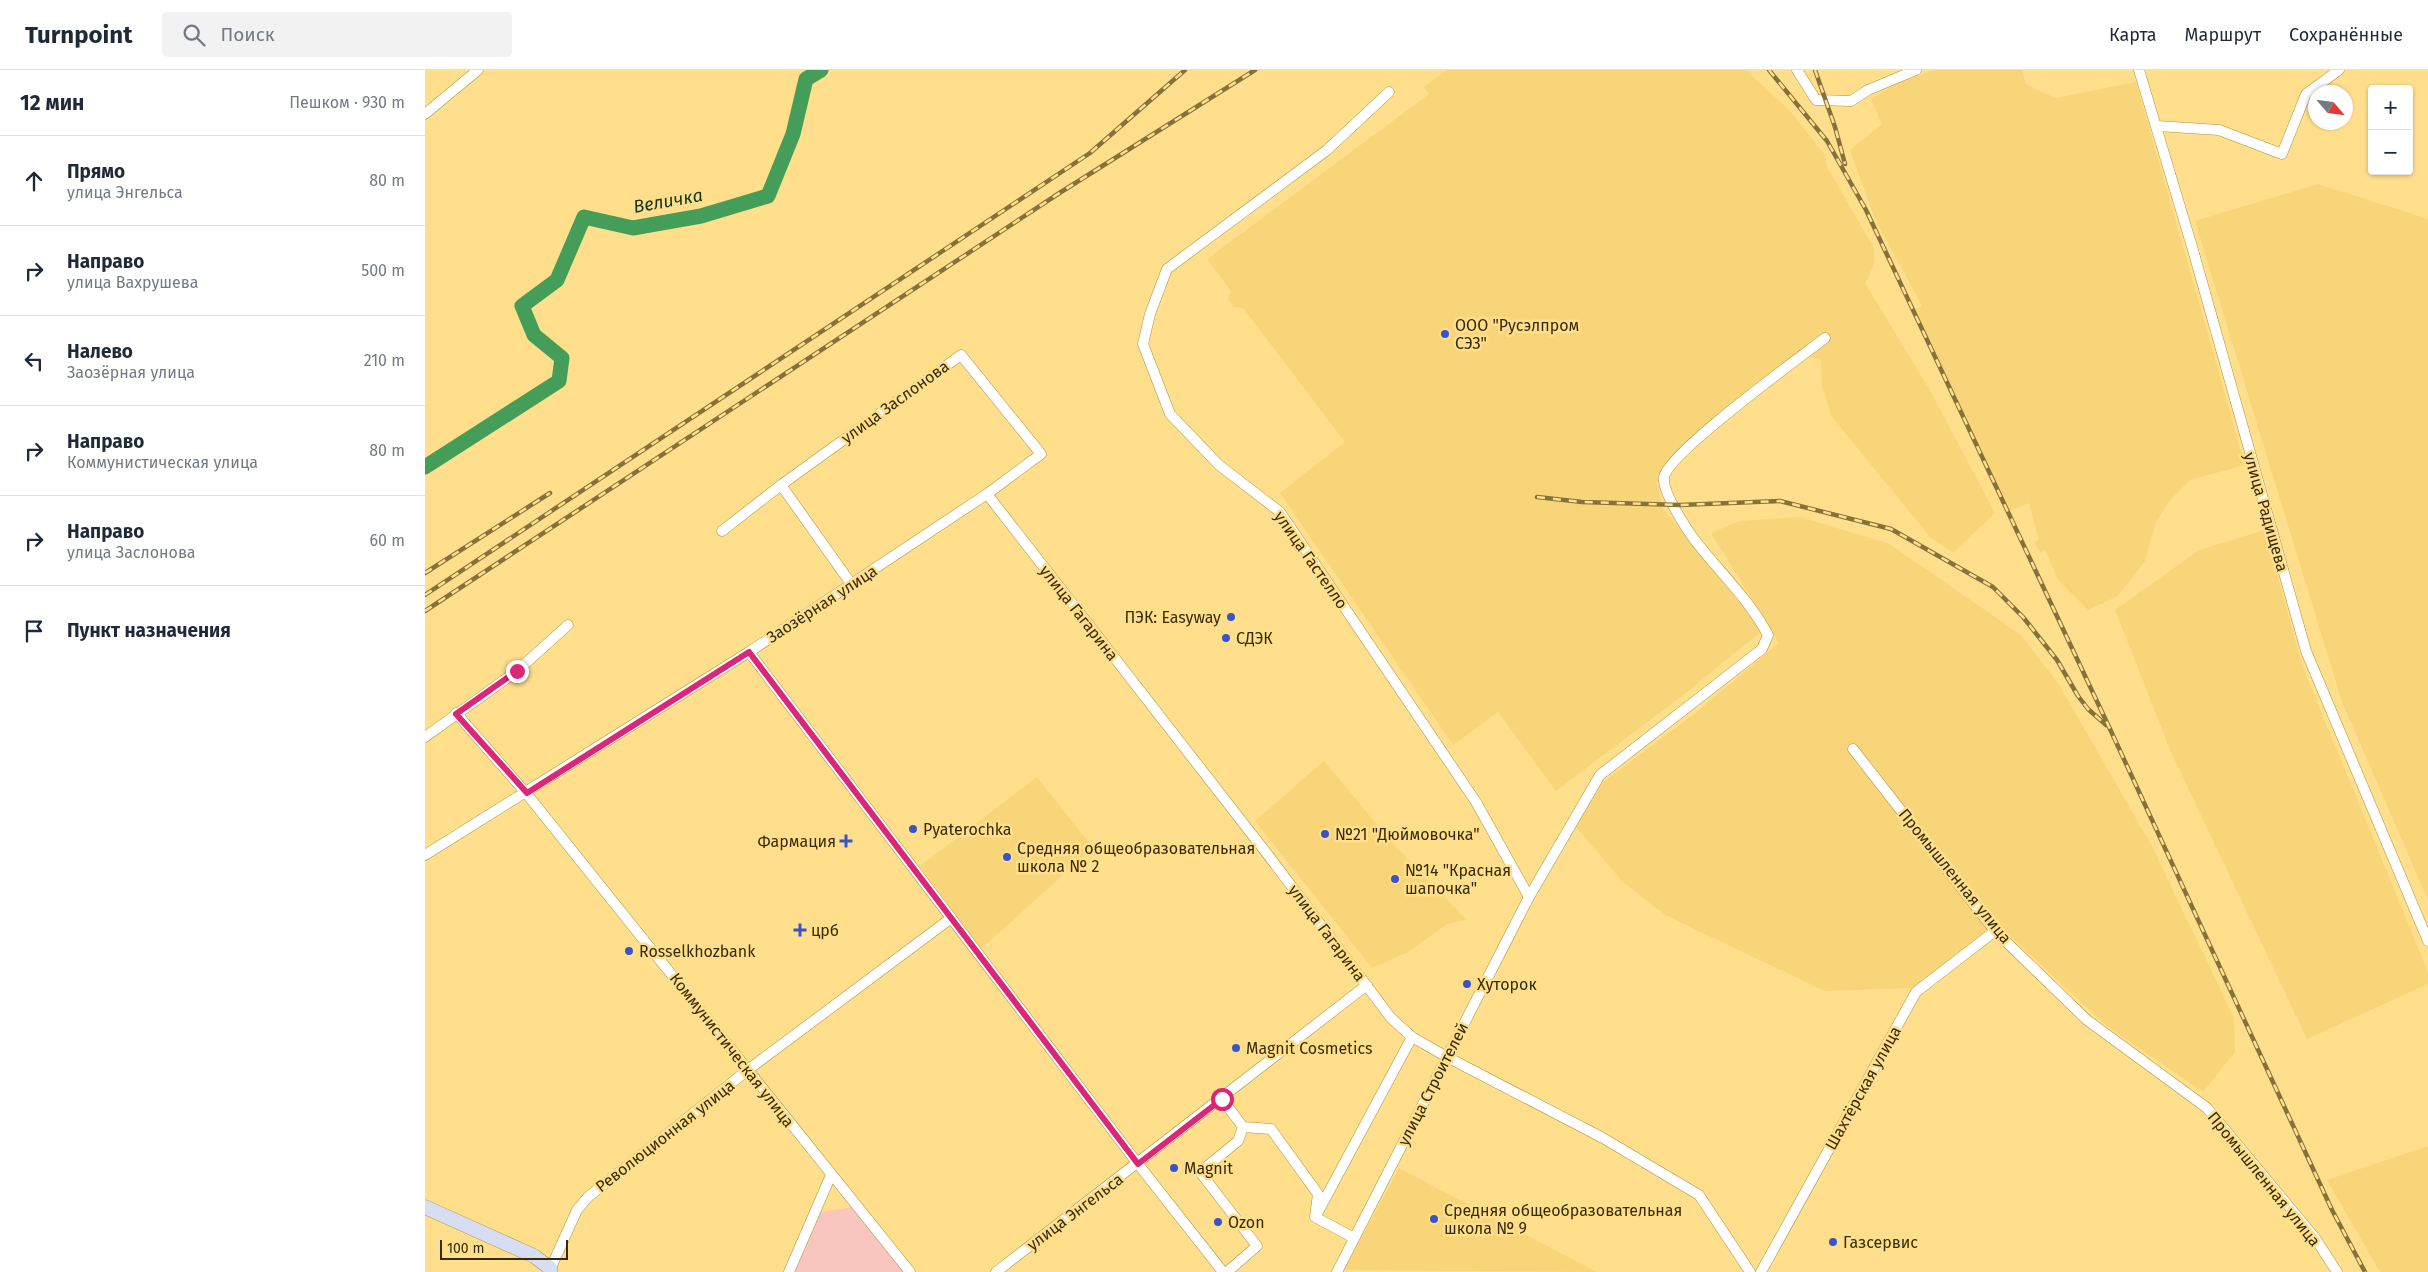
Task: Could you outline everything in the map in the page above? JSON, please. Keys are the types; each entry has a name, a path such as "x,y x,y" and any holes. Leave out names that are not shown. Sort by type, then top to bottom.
{"main road":[{"path":"425,1207 533,1256 550,1271"}],"street":[{"path":"425,114 479,70"},
{"path":"1797,70 1816,100 1851,102 1868,90 1915,70"},
{"name":"улица Радищева","path":"2139,70 2157,126 2306,651 2428,941"},
{"path":"2157,126 2219,130 2282,154 2306,94 2339,70"},
{"name":"улица Гастелло","path":"1389,92 1327,150 1167,269 1150,314 1143,344 1171,414 1219,465 1280,512 1476,802 1529,897"},
{"name":"улица Строителей","path":"1337,1272 1529,897 1600,776 1762,649 1768,635 1758,616 1691,535 1667,494 1664,478 1669,467 1714,423 1825,338"},
{"name":"улица Заслонова","path":"722,531 781,485 961,355 1041,454 987,494"},
{"path":"781,485 852,584"},
{"name":"Заозёрная улица","path":"425,855 527,793 749,652 987,494"},
{"name":"улица Гагарина","path":"987,494 1391,1018 1412,1037 1447,1058 1603,1138 1699,1195 1750,1272"},
{"path":"425,737 517,671 567,625"},
{"path":"749,652 1138,1164 1225,1272 1257,1246 1200,1172 1238,1141 1243,1127"},
{"name":"Коммунистическая улица","path":"456,714 527,793 910,1272"},
{"name":"Промышленная улица","path":"1853,749 1995,931 2087,1020 2207,1108 2315,1238 2337,1272"},
{"name":"Революционная улица","path":"550,1271 577,1210 588,1197 749,1069 950,918"},
{"name":"Шахтёрская улица","path":"1761,1272 1916,992 1995,931"},
{"name":"улица Энгельса","path":"996,1272 1367,985"},
{"path":"1315,1217 1412,1037"},
{"path":"1222,1099 1243,1127 1271,1129 1318,1194 1315,1217"},
{"path":"789,1272 831,1175"},
{"path":"1315,1217 1354,1238"}],"shaded area":[{"path":"1447,70 1746,70 1790,111 1825,155 1827,167 1874,248 1874,265 1865,283 1931,392 1995,513 1953,553 1930,537 1832,417 1822,387 1821,359 1796,355 1717,414 1660,472 1657,483 1663,508 1762,631 1682,696 1556,791 1498,712 1453,745 1280,493 1345,442 1243,308 1234,307 1228,298 1231,291 1207,259 1429,94 1424,87"},
{"path":"1933,70 2022,70 2026,84 2055,98 2136,82 2245,465 2190,480 2169,501 2156,522 2145,561 2118,596 2088,610 2059,581 2045,550 2040,553 2034,542 2039,540 2029,503 2009,511 1915,310 1922,306 1875,219 1850,150 1882,124 1871,99 1892,86"},
{"path":"2318,184 2428,219 2428,900 2342,702 2195,221"},
{"path":"1799,517 1888,543 2021,635 2058,683 2152,846 2234,1018 2235,1052 2203,1092 2107,1026 1997,924 1913,988 1825,991 1665,915 1623,882 1576,827 1602,783 1694,714 1779,643 1711,533 1739,521"},
{"path":"2265,530 2302,665 2428,972 2428,984 2307,1039 2171,752 2115,610 2199,550"},
{"path":"1324,761 1396,847 1467,920 1447,924 1408,952 1372,968 1255,821"},
{"name":"Средняя общеобразовательная школа № 2","path":"1037,777 1093,848 981,949 920,866"},
{"path":"2428,1146 2428,1272 2380,1272 2327,1180"},
{"name":"Средняя общеобразовательная школа № 9","path":"1399,1168 1597,1272 1344,1270"},
{"path":"854,1207 904,1272 794,1272 820,1212"}],"waterway":[{"name":"Величка","path":"425,467 559,381 562,358 534,335 522,306 557,280 584,217 633,228 701,216 768,196 793,134 806,79 821,70"}],"railway":[{"path":"425,595 1090,153 1185,70"},
{"path":"425,611 1061,192 1255,70"},
{"path":"1769,70 1827,141 1866,210 2110,729 2332,1210 2365,1272"},
{"path":"1815,70 1835,127 1845,164"},
{"path":"425,573 550,493"},
{"path":"1537,497 1582,502 1680,505 1780,501 1891,529 1993,587 2023,617 2057,660 2078,696 2088,709 2106,725"}],"place":[{"name":"ООО \"Русэлпром СЭЗ\"","path":"1445,334"},
{"name":"ПЭК: Easyway","path":"1231,617"},
{"name":"СДЭК","path":"1226,638"},
{"name":"Pyaterochka","path":"913,829"},
{"name":"№21 \"Дюймовочка\"","path":"1325,834"},
{"name":"Фармация","path":"846,841"},
{"name":"Средняя общеобразовательная школа № 2","path":"1007,857"},
{"name":"№14 \"Красная шапочка\"","path":"1395,879"},
{"name":"црб","path":"800,930"},
{"name":"Rosselkhozbank","path":"629,951"},
{"name":"Хуторок","path":"1467,984"},
{"name":"Magnit Cosmetics","path":"1236,1048"},
{"name":"Magnit","path":"1174,1168"},
{"name":"Средняя общеобразовательная школа № 9","path":"1434,1219"},
{"name":"Ozon","path":"1218,1222"},
{"name":"Газсервис","path":"1833,1242"}],"route":[{"path":"517,671 456,714 527,793 749,652 1138,1164 1222,1099"}]}
